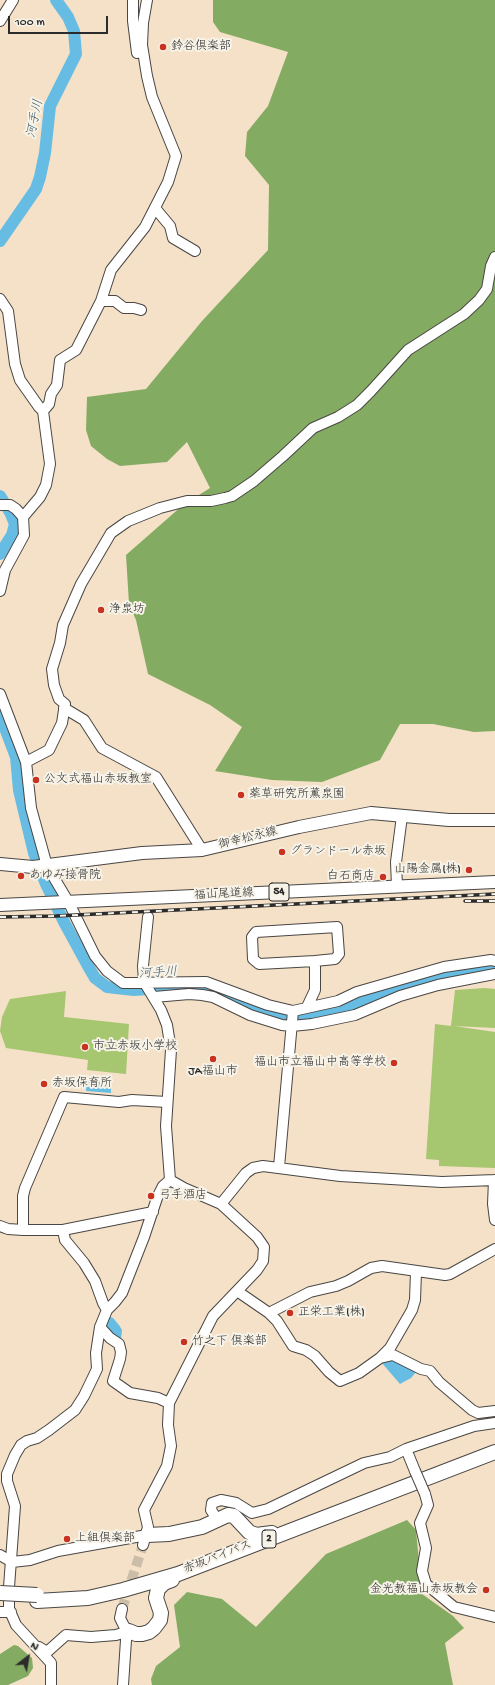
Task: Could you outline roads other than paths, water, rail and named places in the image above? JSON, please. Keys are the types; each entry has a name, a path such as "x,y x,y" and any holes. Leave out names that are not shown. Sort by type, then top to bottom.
{"highway":[{"name":"赤坂バイパス","path":"0,1593 37,1598 106,1589 178,1569 276,1533 495,1448"},
{"name":"赤坂バイパス","path":"0,1599 88,1598 123,1590 178,1574 495,1452"},
{"path":"145,1540 202,1527 216,1519 228,1515 234,1516 249,1532 256,1535 276,1533"},
{"path":"178,1569 237,1543 241,1538 238,1519"},
{"path":"129,1631 136,1634 142,1634 149,1632 158,1624 161,1613 156,1598 158,1589 164,1583 232,1556 250,1547"},
{"path":"123,1590 145,1590 156,1598"}],"main road":[{"name":"御幸松永線","path":"0,864 42,866 142,853 202,850 299,827 372,813 450,820 495,820"},
{"name":"福山尾道線","path":"0,905 495,882"}],"street":[{"path":"0,21 13,0"},
{"path":"133,0 133,21 137,55 141,69 147,76"},
{"path":"43,411 49,404 51,394 57,386 60,360 76,350 101,301 111,270 145,227 168,182 176,156 152,97 147,76 142,45 143,23 147,0"},
{"path":"155,208 170,226 173,238 195,251"},
{"path":"26,762 50,750 62,723 65,704 59,699 54,685 52,669 60,643 63,625 81,584 111,533 128,521 160,508 187,501 211,501 232,496 254,481 313,428 338,417 357,404 371,391 408,350 452,322 474,305 487,289 491,266 495,258"},
{"path":"0,299 8,311 15,364 20,380 43,411 49,449 50,464 46,485 40,497 23,517"},
{"path":"101,301 115,301 124,308 141,310"},
{"path":"0,591 5,570 24,535 23,517 16,509 3,505"},
{"path":"0,694 26,762 31,808 42,866 66,903 95,956 107,971 123,983 145,984 206,982 268,1005 293,1012 307,1007 338,1001 357,992 444,967 491,960 495,961"},
{"path":"64,708 84,720 102,748 156,778 202,850"},
{"path":"398,886 396,862 402,816"},
{"path":"148,917 143,966 145,984 153,995 167,1026 171,1050 166,1126 170,1180"},
{"path":"338,927 339,954 335,959 315,961 259,964 253,959 252,937 256,932 338,927"},
{"path":"307,1007 315,990 315,961"},
{"path":"153,995 189,994 213,997 250,1015 282,1025 312,1024 354,1015 400,996 438,985 495,974"},
{"path":"279,1167 293,1012"},
{"path":"23,1230 23,1196 25,1188 64,1097 118,1102 132,1100 167,1102"},
{"path":"221,1204 246,1173 253,1168 263,1166 340,1176 442,1182 495,1180 493,1204 495,1220"},
{"path":"0,1555 12,1562 30,1560 58,1551 145,1540 148,1527 144,1510 167,1466 171,1446 168,1425 169,1403 213,1316 263,1261 264,1247 257,1237 221,1204 184,1188 170,1180"},
{"path":"51,1685 51,1663 16,1625 10,1609 9,1587 15,1506 7,1481 7,1474 21,1445 27,1441 37,1438 75,1410 84,1396 97,1369 96,1353 100,1327 107,1310 116,1302 122,1293 157,1198 163,1186 170,1180"},
{"path":"0,1226 8,1229 23,1230 63,1230 153,1212"},
{"path":"63,1230 65,1240 84,1263 95,1281 102,1303 107,1310"},
{"path":"269,1313 310,1292 336,1286 372,1268 382,1266 445,1275 450,1274 495,1250"},
{"path":"237,1291 269,1313 277,1321 293,1346 306,1350 315,1356 329,1372 340,1381 359,1373 380,1358 390,1348 412,1310 415,1300 416,1272"},
{"path":"100,1327 118,1344 121,1352 113,1382 130,1393 158,1398 169,1403"},
{"path":"380,1358 393,1356 421,1369 430,1371 439,1382 472,1410 478,1413 495,1411"},
{"path":"216,1519 210,1510 212,1503 222,1500 236,1503 252,1513 268,1509 364,1463 390,1457 406,1449 474,1426 495,1423"},
{"path":"406,1449 416,1471 428,1505 420,1523 426,1548 422,1571 426,1584 454,1608 495,1617"},
{"path":"122,1609 120,1618 124,1626 129,1631"},
{"path":"0,1612 11,1612"},
{"path":"35,1645 47,1652 66,1635 91,1637 116,1635 129,1631"},
{"path":"123,1685 126,1640 129,1631"}],"water":[{"path":"87,1080 111,1082 111,1093 86,1091"},
{"path":"108,1316 113,1318 122,1330 121,1340 111,1336 104,1323"},
{"path":"394,1360 416,1372 411,1378 400,1384 381,1362"}],"waterway":[{"name":"河手川","path":"0,241 36,189 45,153 50,106 76,54 74,31 68,17 56,0"},
{"name":"河手川","path":"0,496 10,512 15,524 12,535 0,554"},
{"name":"河手川","path":"0,715 16,757 19,790 34,853 46,884 64,922 95,978 107,987 134,990 189,986 206,988 225,994 261,1012 286,1019 305,1019 338,1012 404,986 471,971 495,970"}],"tunnel":[{"path":"122,1609 143,1545"}],"railway":[{"path":"0,917 56,916 495,894"},
{"path":"465,901 495,901"}],"place":[{"name":"鈴谷倶楽部","path":"163,47"},
{"name":"浄泉坊","path":"101,610"},
{"name":"公文式福山赤坂教室","path":"36,780"},
{"name":"薬草研究所薫泉園","path":"241,795"},
{"name":"グランドール赤坂","path":"282,852"},
{"name":"山陽金属(株)","path":"469,870"},
{"name":"あゆみ接骨院","path":"21,876"},
{"name":"白石商店","path":"383,877"},
{"name":"市立赤坂小学校","path":"85,1047"},
{"name":"JA福山市","path":"213,1059"},
{"name":"福山市立福山中高等学校","path":"394,1063"},
{"name":"赤坂保育所","path":"44,1084"},
{"name":"弓手酒店","path":"151,1196"},
{"name":"正栄工業(株)","path":"290,1313"},
{"name":"竹之下 倶楽部","path":"184,1342"},
{"name":"上組倶楽部","path":"67,1539"},
{"name":"金光教福山赤坂教会","path":"486,1590"}]}
